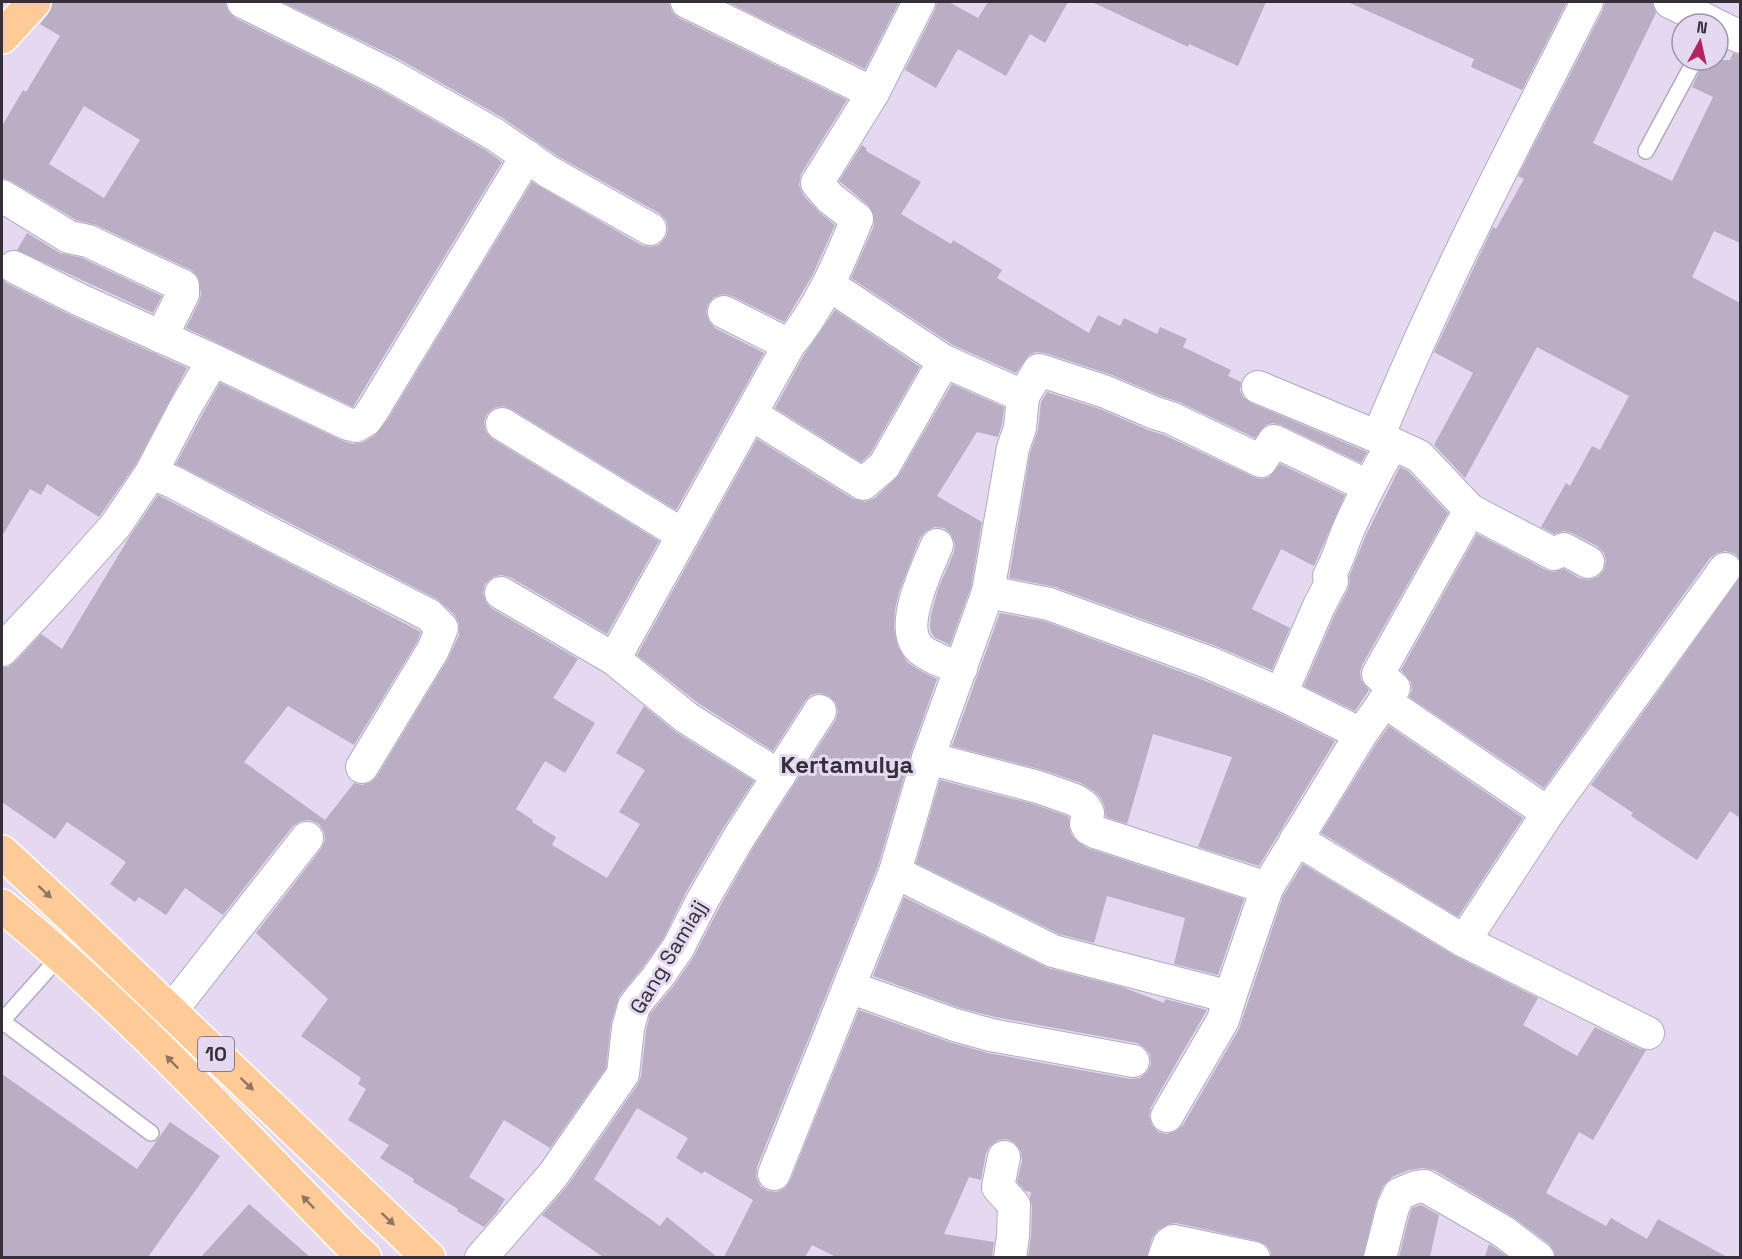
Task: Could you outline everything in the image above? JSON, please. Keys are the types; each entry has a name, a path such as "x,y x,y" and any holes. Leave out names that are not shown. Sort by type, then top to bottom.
{"highway":[{"path":"2,36 34,2"},
{"name":"10","path":"2,852 429,1257"},
{"name":"10","path":"2,906 121,1010 355,1254"}],"street":[{"path":"243,2 390,75 494,134 549,172 650,229"},
{"path":"687,2 873,93"},
{"path":"614,659 789,345 829,285 857,219 830,198 817,183 873,93 920,2"},
{"path":"1281,694 1332,581 1329,576 1336,564 1385,441 1407,365 1483,207 1587,2"},
{"path":"1670,2 1690,12"},
{"path":"14,267 89,305 356,426 366,420 527,156"},
{"path":"2,196 69,237 88,241 183,286 183,294 161,337"},
{"path":"829,285 944,361 1023,396"},
{"path":"724,312 789,345"},
{"path":"2,650 116,525 151,473 213,360"},
{"path":"751,414 863,484 884,466 944,361"},
{"path":"774,1174 895,872 928,758 988,592 1013,448 1020,428 1023,396 1039,370 1106,392 1171,418 1261,461 1274,441 1368,486"},
{"path":"1258,387 1419,456 1470,510 1554,554 1564,549 1588,562"},
{"path":"502,424 683,535"},
{"path":"151,473 173,482 429,615 442,628 433,650 362,767"},
{"path":"1167,1116 1223,1020 1267,888 1361,735 1394,688 1378,674 1470,510"},
{"path":"937,545 912,611 914,639 921,650 961,669"},
{"path":"1464,941 1548,813 1725,569"},
{"path":"988,592 1049,604 1210,663 1281,694 1361,735"},
{"path":"501,593 614,659 687,718 779,776"},
{"path":"1384,701 1548,813"},
{"name":"Gang Samiajj","path":"481,1257 553,1175 623,1074 628,1028 634,1006 678,948 708,891 820,711"},
{"path":"928,758 1038,787 1075,800 1084,806 1088,813 1086,824 1095,832 1267,888"},
{"path":"171,1011 307,838"},
{"path":"1296,839 1464,941 1648,1033"},
{"path":"895,872 1053,951 1230,997"},
{"path":"849,987 955,1025 991,1035 1133,1061"},
{"path":"1004,1157 998,1187 1014,1205 1010,1257"},
{"path":"1380,1257 1393,1207 1399,1194 1425,1186 1504,1232 1538,1257"},
{"path":"1164,1257 1169,1244 1173,1241 1254,1257"}],"lane":[{"path":"1646,151 1689,72"},
{"path":"60,956 2,1021 151,1133"}],"building":[{"path":"53,2 225,2 228,11 235,18 382,91 484,149 502,162 353,407 186,328 201,294 198,277 191,270 96,225 76,220 11,181 2,178 2,126 23,90 26,92 60,36 40,24 48,14","holes":["84,106 140,140 104,198 49,164"]},
{"path":"282,2 669,2 672,12 679,18 847,100 801,174 799,185 803,195 835,225 812,276 786,320 784,322 724,294 714,297 708,304 706,312 715,328 764,353 676,510 511,409 503,406 494,408 486,415 484,423 486,432 493,439 659,541 607,634 510,577 501,575 493,577 485,584 483,593 491,608 578,659 553,698 595,723 565,773 545,761 516,809 556,837 552,845 607,878 640,824 619,812 645,770 616,753 644,706 677,733 754,781 686,892 663,939 619,996 611,1023 606,1068 550,1148 504,1120 469,1177 505,1199 484,1227 380,1158 389,1145 348,1120 366,1089 358,1084 361,1078 301,1036 328,999 256,933 321,849 325,840 324,832 319,824 309,820 301,821 293,826 223,915 185,888 166,915 139,897 135,902 110,884 126,862 67,822 55,839 2,802 2,667 8,667 15,662 41,634 62,649 130,536 158,495 421,632 354,745 288,706 244,762 325,820 354,783 362,785 371,782 377,776 448,659 459,635 459,624 455,615 437,599 176,464 201,417 220,383 343,441 353,444 364,442 375,435 388,419 532,182 641,245 650,247 659,245 666,237 668,229 666,220 659,213 559,157 503,118 399,59"},
{"path":"727,2 899,2 865,69"},
{"path":"937,2 949,2 978,18 988,2 1068,2 1045,43 1030,34 1006,76 958,49 936,88 905,70"},
{"path":"1092,2 1266,2 1238,66 1189,44 1188,47"},
{"path":"1348,2 1567,2 1522,90 1471,67 1474,59"},
{"path":"1605,2 1652,2 1656,13 1593,143 1672,181 1713,97 1692,87 1699,72 1730,72 1730,60 1733,53 1740,55 1740,243 1714,231 1692,277 1740,303 1740,560 1735,554 1726,551 1710,558 1544,788 1409,697 1412,690 1411,682 1401,670 1477,534 1546,570 1554,572 1564,569 1579,578 1588,580 1598,577 1604,570 1606,561 1604,553 1597,546 1572,533 1564,531 1554,534 1541,527 1566,483 1570,486 1592,446 1600,450 1629,396 1537,347 1465,478 1434,445 1473,373 1434,352 1493,227 1496,229 1524,179 1518,176"},
{"path":"862,145 867,149 866,151 921,182 901,214 951,244 953,240 1002,270 997,278 1089,333 1098,315 1120,326 1124,318 1157,334 1160,327 1187,339 1183,347 1231,370 1228,376 1241,382 1240,390 1243,397 1251,403 1367,452 1361,463 1273,423 1266,425 1255,438 1179,402 1112,375 1045,353 1036,352 1029,355 1016,373 953,345 851,278 874,226 874,215 868,205 839,181"},
{"path":"27,233 60,253 82,258 162,296 153,313 17,250"},
{"path":"2,279 72,316 187,368 136,464 99,517 47,484 41,495 30,489 2,536"},
{"path":"835,310 920,367 870,454 861,462 775,408 804,355"},
{"path":"952,384 1004,407 998,437 977,432 937,496 982,522 971,587 950,645 934,637 930,626 931,615 955,544 951,534 944,528 934,527 926,531 920,538 899,592 894,629 898,647 907,662 937,679 911,753 878,866 757,1167 756,1177 760,1186 768,1191 777,1192 785,1188 790,1181 859,1010 949,1042 988,1053 1130,1079 1140,1078 1151,1064 1150,1054 1137,1043 995,1017 960,1008 873,976 904,897 1048,968 1122,987 1164,1003 1165,999 1207,1010 1151,1107 1149,1116 1152,1125 1158,1132 1167,1134 1183,1125 1239,1029 1283,896 1303,864 1455,956 1538,998 1523,1025 1577,1056 1595,1027 1646,1050 1593,1140 1579,1132 1546,1193 1606,1226 1611,1218 1647,1239 1658,1219 1727,1257 1558,1257 1555,1256 1549,1244 1513,1217 1434,1170 1423,1168 1409,1170 1392,1177 1383,1186 1376,1203 1363,1257 1271,1257 1271,1252 1266,1245 1258,1241 1176,1223 1158,1230 1152,1238 1147,1257 1028,1257 1031,1237 1031,1192 1025,1191 1017,1182 1022,1161 1021,1152 1015,1143 1007,1139 998,1140 990,1146 986,1153 981,1180 969,1177 944,1234 994,1242 992,1257 836,1257 812,1245 805,1257 724,1257 753,1200 704,1171 702,1174 676,1158 688,1138 637,1108 594,1179 660,1226 667,1217 717,1257 603,1257 542,1215 568,1185 638,1084 650,1014 693,958 753,848 835,721 838,712 836,703 829,696 820,693 811,695 773,751 698,703 637,655 757,439 853,499 865,502 875,498 899,475"},
{"path":"1047,392 1100,409 1164,435 1254,477 1261,479 1269,477 1280,464 1345,495 1314,566 1281,549 1252,609 1290,628 1272,670 1216,646 1055,587 1009,578 1030,453 1038,430 1041,402"},
{"path":"1400,467 1408,471 1448,513 1362,665 1361,680 1369,690 1355,711 1304,686 1348,589 1349,577 1366,535"},
{"path":"1740,577 1740,818 1730,811 1697,860 1631,816 1633,813 1591,785"},
{"path":"1000,613 1044,621 1203,680 1273,710 1335,741 1259,866 1198,847 1232,757 1153,734 1127,824 1106,817 1100,797 1081,783 1043,770 952,746"},
{"path":"1389,726 1523,818 1458,917 1321,833"},
{"path":"940,780 1033,804 1067,816 1070,832 1087,848 1244,899 1218,975 1174,964 1185,918 1107,896 1094,943 1059,934 916,863"},
{"path":"2,1074 137,1169 170,1122 220,1156 148,1257 2,1257"},
{"path":"249,1204 310,1257 201,1257"},
{"path":"1421,1205 1439,1215 1430,1257 1399,1257 1412,1208"},
{"path":"1489,1244 1494,1247 1508,1257 1485,1257"}],"district":[{"name":"Kertamulya","path":"847,764"}]}
